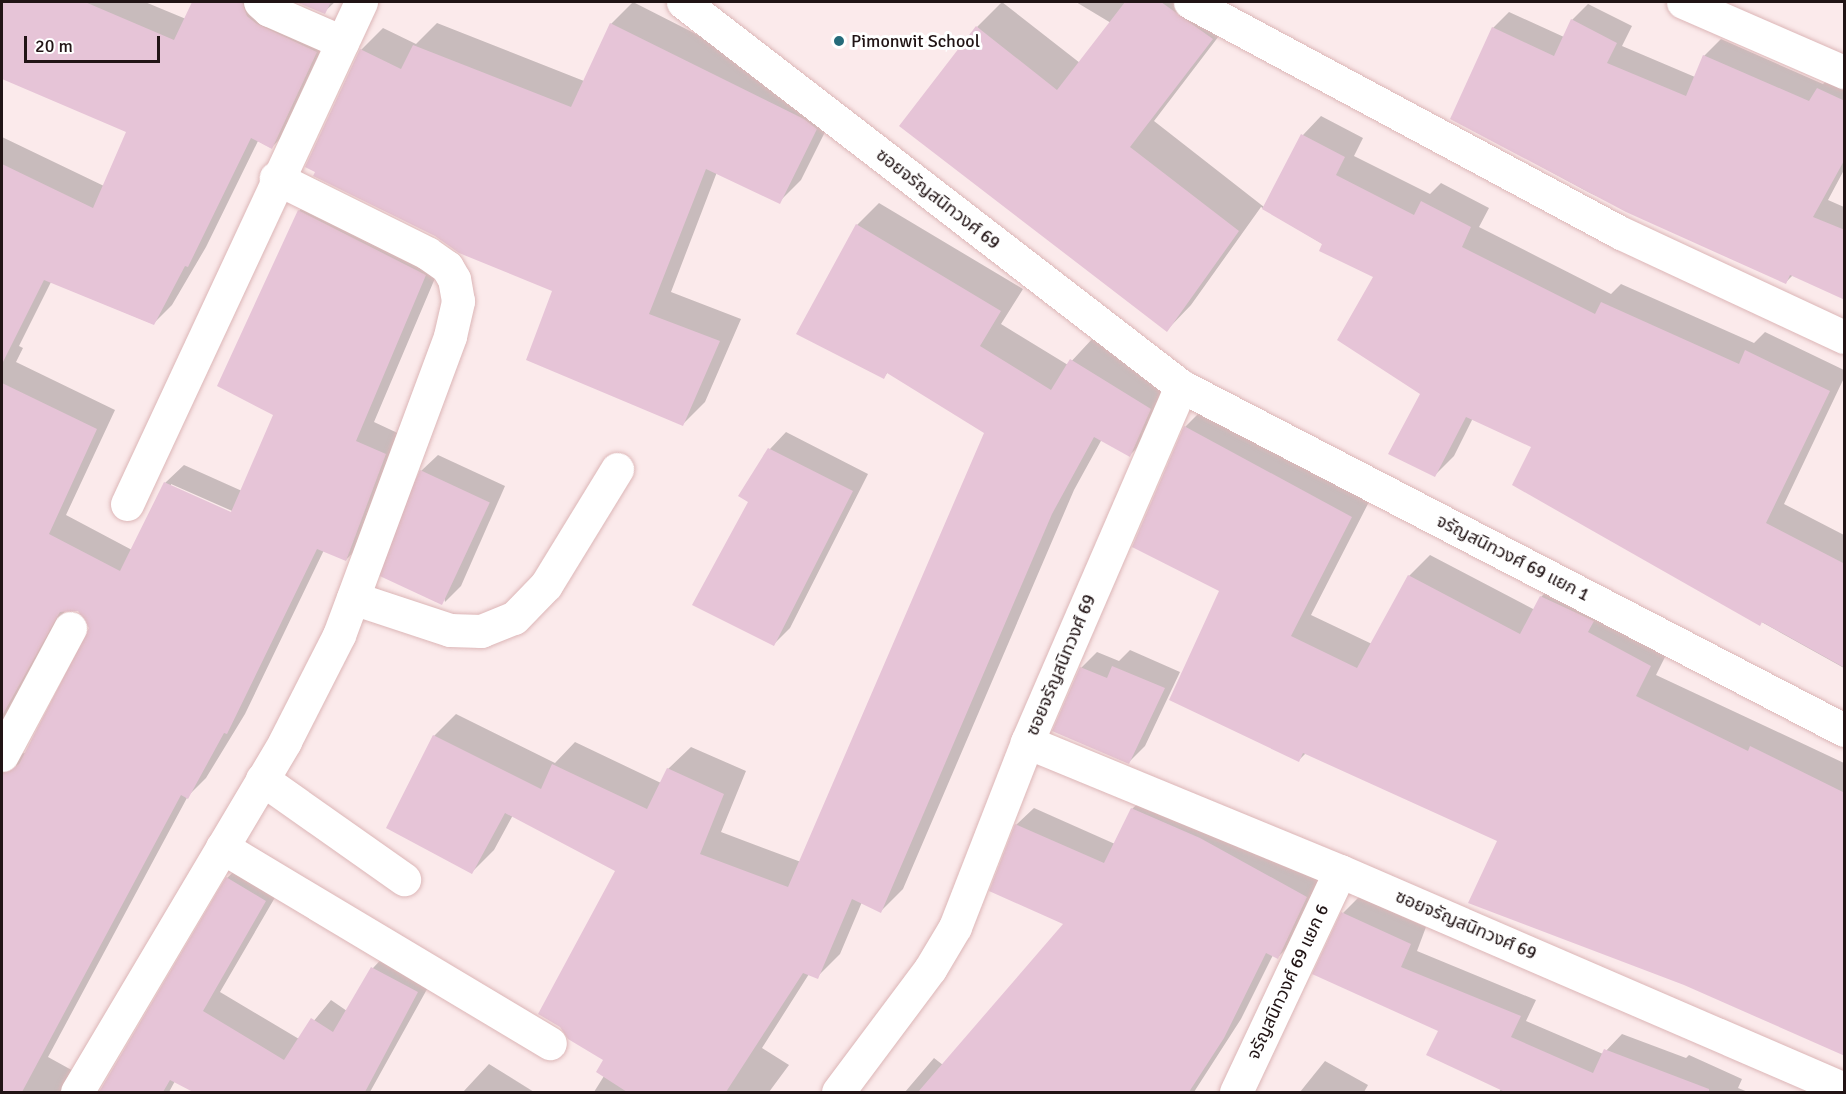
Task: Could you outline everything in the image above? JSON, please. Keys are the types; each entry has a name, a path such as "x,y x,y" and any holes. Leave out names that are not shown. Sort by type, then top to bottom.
{"street":[{"path":"260,2 270,10 342,42"},
{"path":"126,504 276,178 361,2"},
{"name":"ซอยจรัญสนิทวงศ์ 69","path":"683,2 1181,386 1027,742 1340,871 1845,1089"},
{"path":"1683,2 1845,72"},
{"path":"1190,3 1621,233 1845,337"},
{"path":"77,1092 262,779 339,635 450,336 458,301 454,279 447,267 427,253 276,178"},
{"name":"จรัญสนิทวงศ์ 69 แยก 1","path":"1181,386 1845,730"},
{"path":"353,598 450,630 481,631 514,618 546,585 617,470"},
{"path":"2,755 70,628"},
{"path":"838,1092 930,969 955,927 1027,742"},
{"path":"262,779 338,829 404,879"},
{"path":"222,847 550,1043"},
{"name":"จรัญสนิทวงศ์ 69 แยก 6","path":"1236,1092 1340,871"}],"building":[{"path":"2,2 85,2 174,40 192,2 242,2 247,16 257,24 317,52 272,149 251,138 188,267 185,266 154,325 44,280 2,364 2,164 93,208 126,132 2,79"},
{"path":"296,2 331,2 325,14"},
{"path":"1125,2 1161,2 1213,39 1130,147 1239,231 1167,332 899,126 976,26 1057,90"},
{"path":"1571,19 1617,43 1607,63 1686,96 1703,55 1809,101 1817,88 1845,101 1845,159 1813,217 1845,230 1845,300 1790,275 1786,284 1626,212 1450,119 1492,27 1554,56"},
{"path":"610,23 804,119 817,129 780,204 706,169 649,314 720,341 683,426 526,360 552,291 459,253 435,236 313,176 315,172 305,167 360,49 401,69 413,45 571,107"},
{"path":"1301,134 1345,157 1336,175 1414,215 1421,201 1471,227 1462,247 1595,314 1601,302 1739,364 1745,350 1830,391 1766,523 1845,564 1845,668 1762,622 1760,626 1512,485 1531,447 1466,417 1435,477 1388,454 1420,394 1337,340 1373,277 1319,251 1322,244 1262,209"},
{"path":"298,210 426,275 356,441 386,454 346,561 317,549 227,734 224,733 188,799 181,795 22,1092 2,1092 2,774 19,764 89,628 78,611 60,612 2,716 2,383 97,429 49,534 120,571 164,482 231,512 273,415 217,386"},
{"path":"856,224 1001,311 980,346 1051,390 1070,359 1151,409 1130,457 1094,437 1052,514 881,913 852,899 818,979 803,973 726,1092 627,1092 596,1072 603,1060 568,1039 560,1027 538,1014 615,871 505,813 472,874 386,828 433,735 541,789 552,764 647,809 667,768 724,794 700,854 788,887 984,433 887,373 884,379 796,334"},
{"path":"1184,426 1352,517 1291,636 1357,668 1408,575 1520,634 1540,596 1594,621 1588,632 1651,666 1636,696 1748,751 1750,746 1845,793 1845,1056 1684,985 1468,903 1497,841 1303,753 1299,762 1169,700 1219,591 1132,547"},
{"path":"768,448 853,491 774,646 692,605 748,502 738,496"},
{"path":"420,470 490,503 442,605 372,572"},
{"path":"1112,666 1165,688 1129,764 1052,731 1080,667 1107,678"},
{"path":"1131,808 1200,838 1307,897 1278,959 1266,953 1224,1038 1189,1092 918,1092 1063,924 989,891 1015,824 1104,863"},
{"path":"226,877 266,901 203,1011 284,1060 311,1018 333,1032 371,967 418,992 365,1092 193,1092 170,1080 163,1092 99,1092"},
{"path":"1341,912 1411,944 1401,967 1521,1016 1511,1037 1593,1073 1604,1049 1709,1089 1709,1092 1505,1092 1426,1055 1438,1031 1312,974"}],"place":[{"name":"Pimonwit School","path":"839,41"}]}
